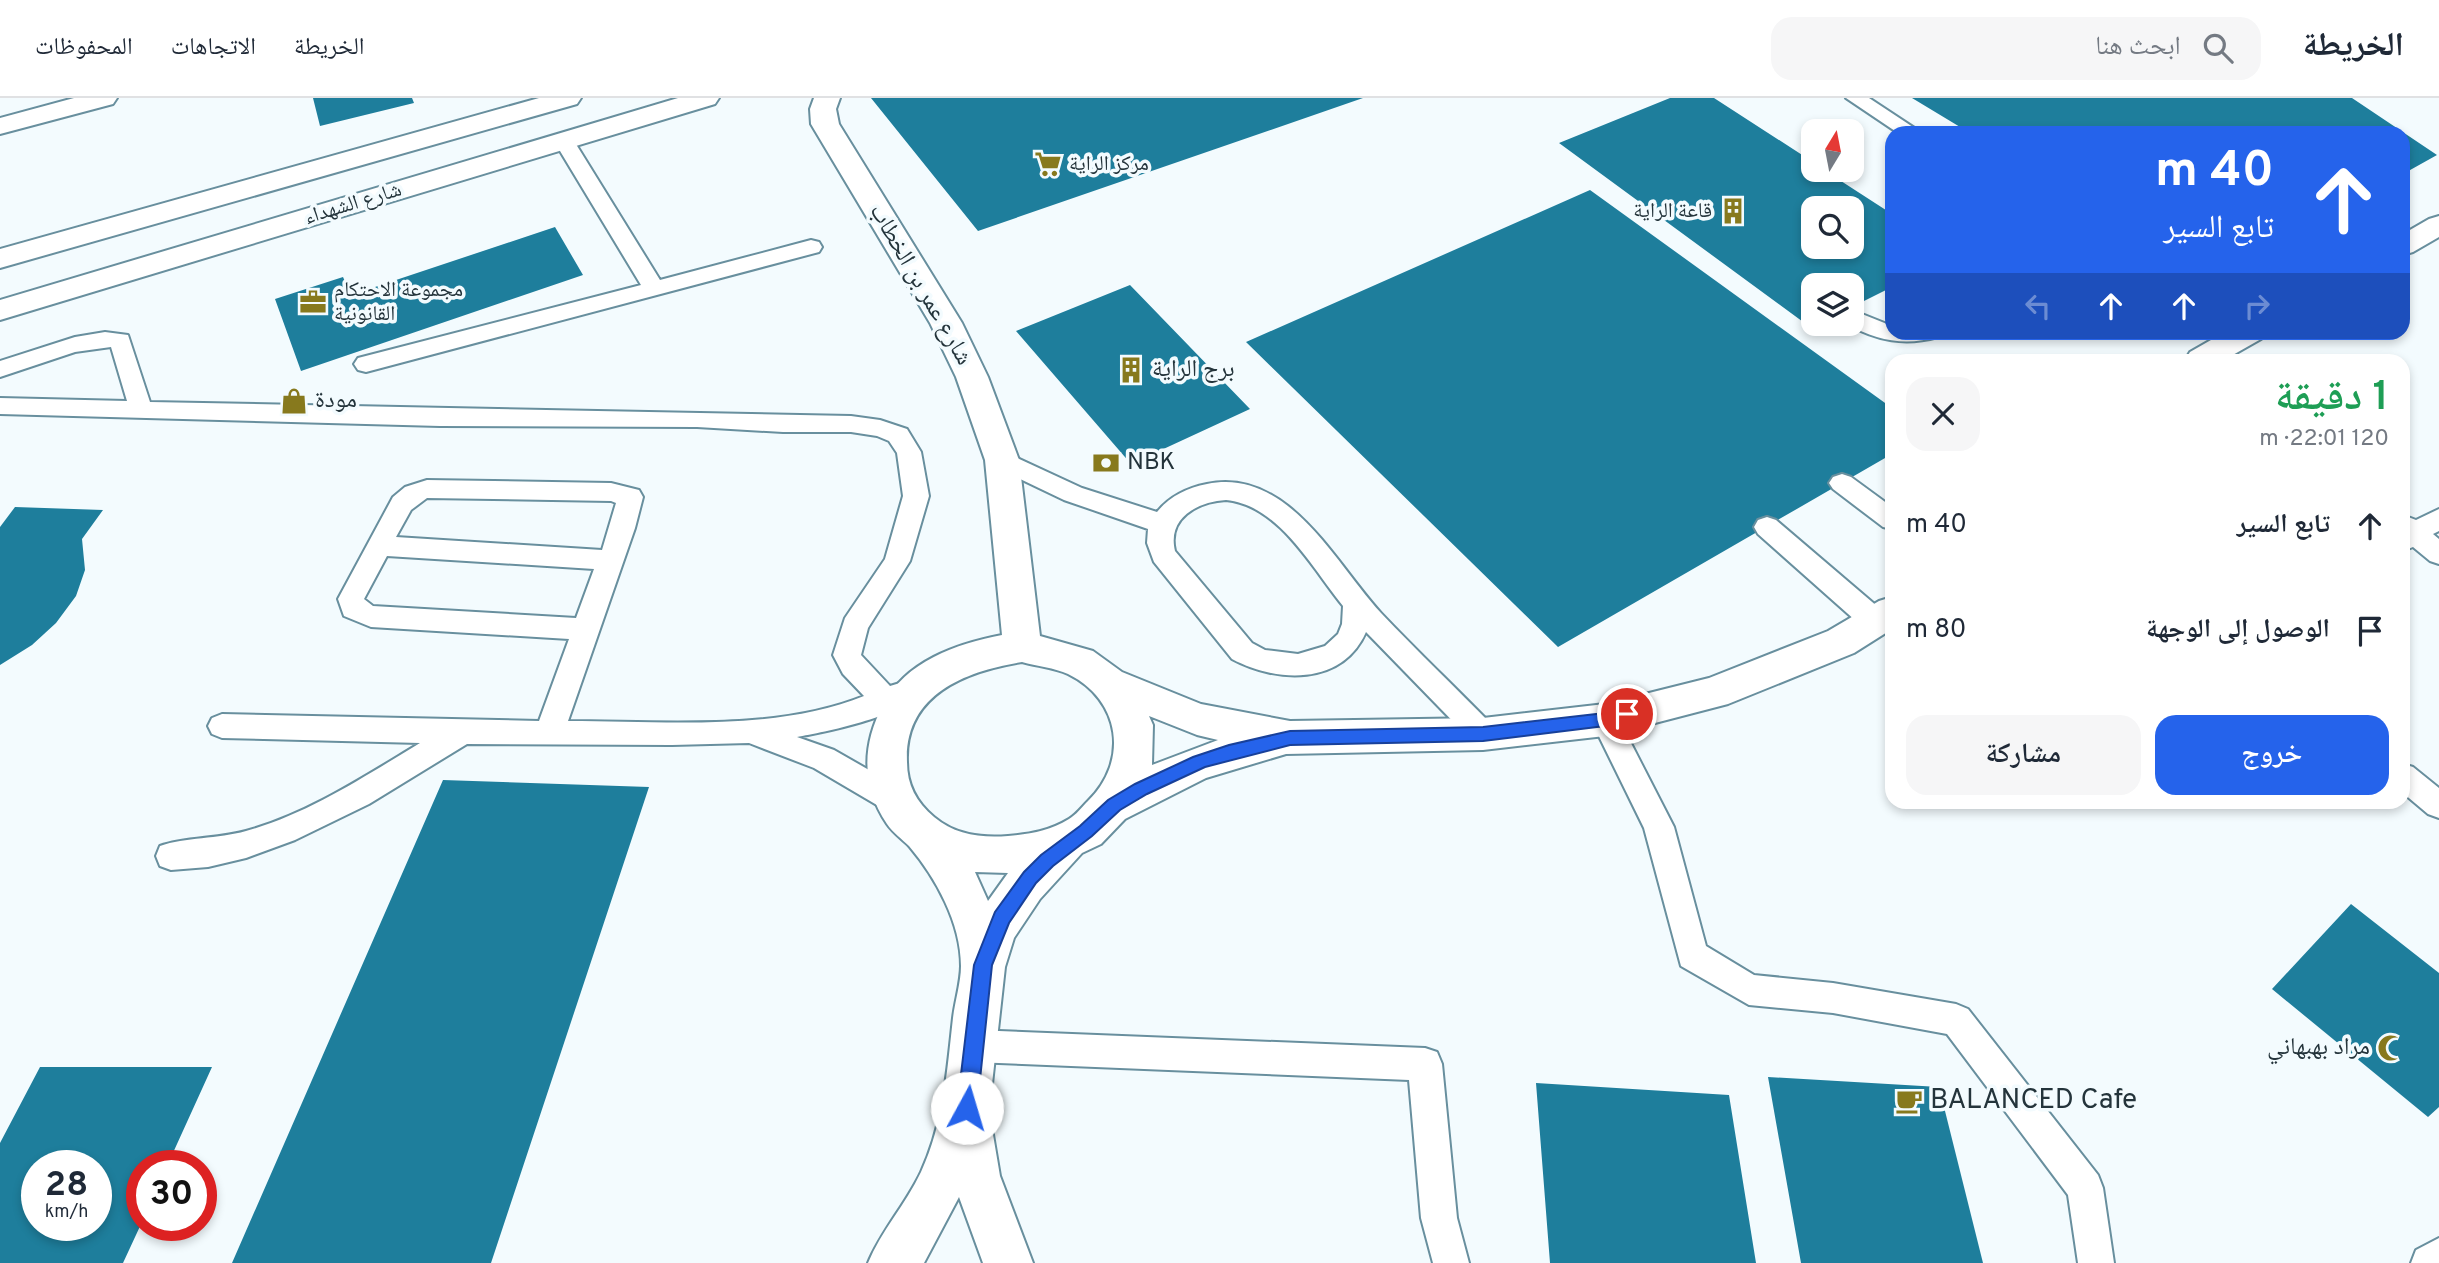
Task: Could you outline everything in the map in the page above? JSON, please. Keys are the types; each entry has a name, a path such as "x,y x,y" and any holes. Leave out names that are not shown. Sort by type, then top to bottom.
{"street":[{"path":"0,126 104,98"},
{"name":"شارع الشهداء","path":"0,259 568,98"},
{"path":"319,214 314,191 332,179 533,118 578,98"},
{"name":"شارع الشهداء","path":"0,310 706,98"},
{"name":"شارع عمر بن الخطاب","path":"827,98 823,109 825,124 946,323 972,377 1002,460 1023,647"},
{"path":"2410,242 2439,225"},
{"path":"2210,354 2231,340"},
{"path":"1008,1263 976,1176 967,1108 983,965 1002,918 1022,887 1047,860 1100,818 1129,781 1136,755 1136,730 1128,705 1113,685 1093,668 1068,656 1023,647 980,654 953,664 927,680 908,700 893,723 886,748 885,774 893,799 908,821 935,842 972,855 1011,858 1052,849 1100,818 1141,789 1199,762 1229,752 1290,738 1483,734 1605,720 1714,692 1841,642 1883,616"},
{"path":"1113,685 1197,719 1290,738"},
{"path":"921,831 937,849 963,891 979,939 983,965"},
{"path":"893,1263 920,1223 943,1179 967,1108"}],"lane":[{"path":"1856,98 1901,126"},
{"path":"564,141 654,288"},
{"path":"366,364 811,247"},
{"path":"1864,324 1885,332"},
{"path":"0,369 77,346 107,339 120,340 138,394 139,410"},
{"path":"0,406 440,418 697,419 783,424 851,424 880,428 898,435 909,453 916,496 897,561 855,626 847,655 853,666 886,701"},
{"path":"1002,460 1073,494 1163,524"},
{"path":"1842,483 1885,515"},
{"path":"549,733 586,629 610,560 628,510 630,497 611,492 427,489 416,492 406,498 351,599 354,609 372,616 586,629"},
{"path":"1356,603 1358,614 1352,635 1345,645 1324,660 1289,667 1254,660 1242,651 1163,555 1159,538 1163,524 1178,505 1202,494 1230,491 1257,498 1278,512 1356,603 1483,734"},
{"path":"2410,531 2439,518"},
{"path":"1767,527 1883,616"},
{"path":"2410,534 2439,554"},
{"path":"379,546 610,560"},
{"path":"222,726 460,733 747,733 818,724 886,701 927,680"},
{"path":"1605,720 1659,827 1692,955 1749,990 1833,998 1956,1020 2085,1188 2096,1263"},
{"path":"170,856 233,848 308,820 460,733"},
{"path":"747,733 824,759 893,799"},
{"path":"2410,782 2439,805"},
{"path":"973,1046 1425,1064 1439,1218 1451,1263"},
{"path":"2429,1263 2439,1256"}],"building":[{"path":"313,98 412,98 414,103 320,126"},
{"name":"مركز الراية","path":"871,98 1363,98 978,231"},
{"name":"قاعة الراية","path":"1670,98 1714,98 1801,154 1801,182 1843,182 1885,209 1885,290 1864,301 1864,273 1801,273 1801,320 1559,143"},
{"path":"1912,98 2352,98 2394,126 1958,126"},
{"path":"2410,137 2437,155 2410,170"},
{"path":"1590,190 1885,403 1885,458 1558,647 1246,342"},
{"path":"555,227 583,275 301,371 275,299 343,277 351,295"},
{"name":"برج الراية","path":"1130,285 1250,409 1131,464 1016,331"},
{"path":"15,507 103,510 82,539 85,570 76,596 56,623 32,645 0,665 0,527"},
{"path":"443,780 649,787 491,1263 232,1263"},
{"name":"مراد بهبهاني","path":"2351,904 2439,973 2439,1107 2428,1117 2272,989"},
{"path":"40,1067 212,1067 174,1150 126,1150 126,1241 133,1241 123,1263 0,1263 0,1143"},
{"path":"1768,1077 1939,1087 1983,1263 1801,1263"},
{"path":"1536,1083 1729,1095 1756,1263 1550,1263"}],"place":[{"name":"مركز الراية","path":"1048,164"},
{"name":"قاعة الراية","path":"1733,211"},
{"name":"مجموعة الاحتكام القانونية","path":"313,302"},
{"name":"برج الراية","path":"1131,370"},
{"name":"مودة","path":"294,401"},
{"name":"NBK","path":"1106,463"},
{"name":"مراد بهبهاني","path":"2391,1048"},
{"name":"BALANCED Cafe","path":"1909,1101"}],"route":[{"path":"967,1108 983,965 1002,918 1030,877 1114,805 1170,774 1199,762 1290,738 1483,734 1605,720 1627,714"}]}
